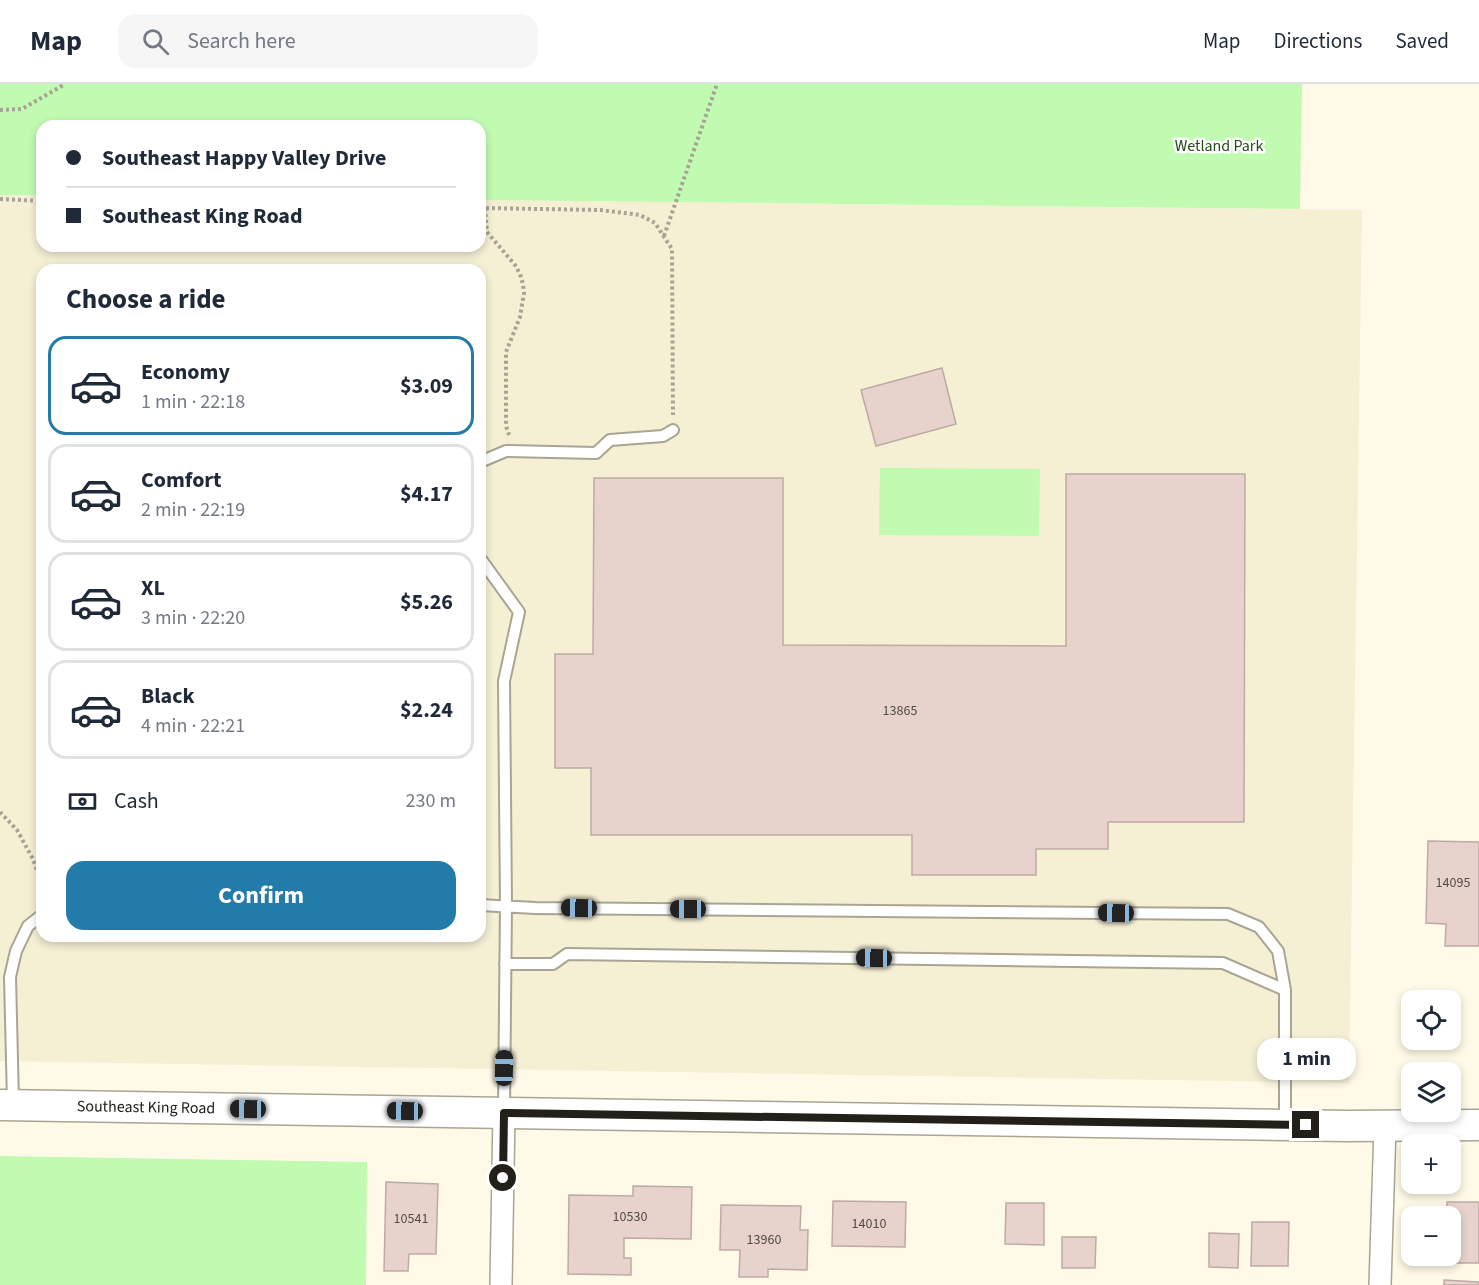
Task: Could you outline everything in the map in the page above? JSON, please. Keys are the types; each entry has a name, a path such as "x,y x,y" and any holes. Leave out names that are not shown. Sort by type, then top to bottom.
{"main road":[{"name":"Southeast King Road","path":"6,1105 1385,1127 1479,1125"}],"street":[{"path":"501,1285 504,1113"},
{"path":"1380,1285 1385,1127"}],"lane":[{"path":"486,459 506,451 596,453 610,440 663,436 673,430"},
{"path":"486,566 519,612 504,681 506,905 504,1113"},
{"path":"486,904 546,908 1228,914 1259,927 1278,951 1285,990 1285,1125"},
{"path":"6,1105 10,977 16,951 28,926 36,920"},
{"path":"505,964 554,964 567,954 1223,963 1285,990"}],"path":[{"path":"0,110 22,109 65,84"},
{"path":"664,236 717,84"},
{"path":"0,200 36,201"},
{"path":"486,208 600,210 640,215 655,223 672,249 673,430"},
{"path":"486,227 487,232 515,264 520,274 524,293 520,317 506,352 506,426 509,435 506,451"},
{"path":"0,812 17,830 36,868"}],"shaded area":[{"path":"0,195 36,195 36,252 486,252 486,200 1362,210 1349,1083 0,1061"}],"green space":[{"name":"Wetland Park","path":"0,84 1302,84 1300,209 486,200 486,120 36,120 36,195 0,195"},
{"path":"880,468 1040,469 1039,536 879,535"},
{"path":"0,1156 367,1162 366,1285 0,1285"}],"building":[{"path":"942,368 956,424 876,446 861,390"},
{"path":"1066,474 1245,474 1244,822 1108,822 1108,849 1036,849 1036,875 912,875 912,835 591,835 591,768 555,768 555,654 593,654 594,478 783,478 783,645 1066,646"},
{"path":"1428,841 1479,842 1479,946 1445,946 1446,924 1426,923"},
{"path":"386,1182 438,1184 436,1254 409,1254 408,1271 384,1271"},
{"path":"633,1186 692,1187 691,1239 624,1238 624,1258 631,1258 631,1275 568,1274 569,1195 633,1196"},
{"path":"833,1201 906,1202 905,1247 832,1246"},
{"path":"1447,1202 1479,1202 1479,1263 1461,1263 1461,1206 1447,1206"},
{"path":"1006,1203 1044,1203 1044,1245 1005,1244"},
{"path":"721,1205 801,1206 800,1230 808,1230 807,1270 768,1269 768,1277 739,1277 740,1250 720,1250"},
{"path":"1252,1222 1289,1222 1288,1266 1251,1266"},
{"path":"1209,1233 1239,1234 1238,1268 1209,1267"},
{"path":"1062,1237 1096,1237 1095,1268 1062,1268"},
{"path":"1444,1280 1479,1282 1479,1285 1444,1285"}],"route":[{"path":"503,1178 504,1113 1306,1125"}]}
